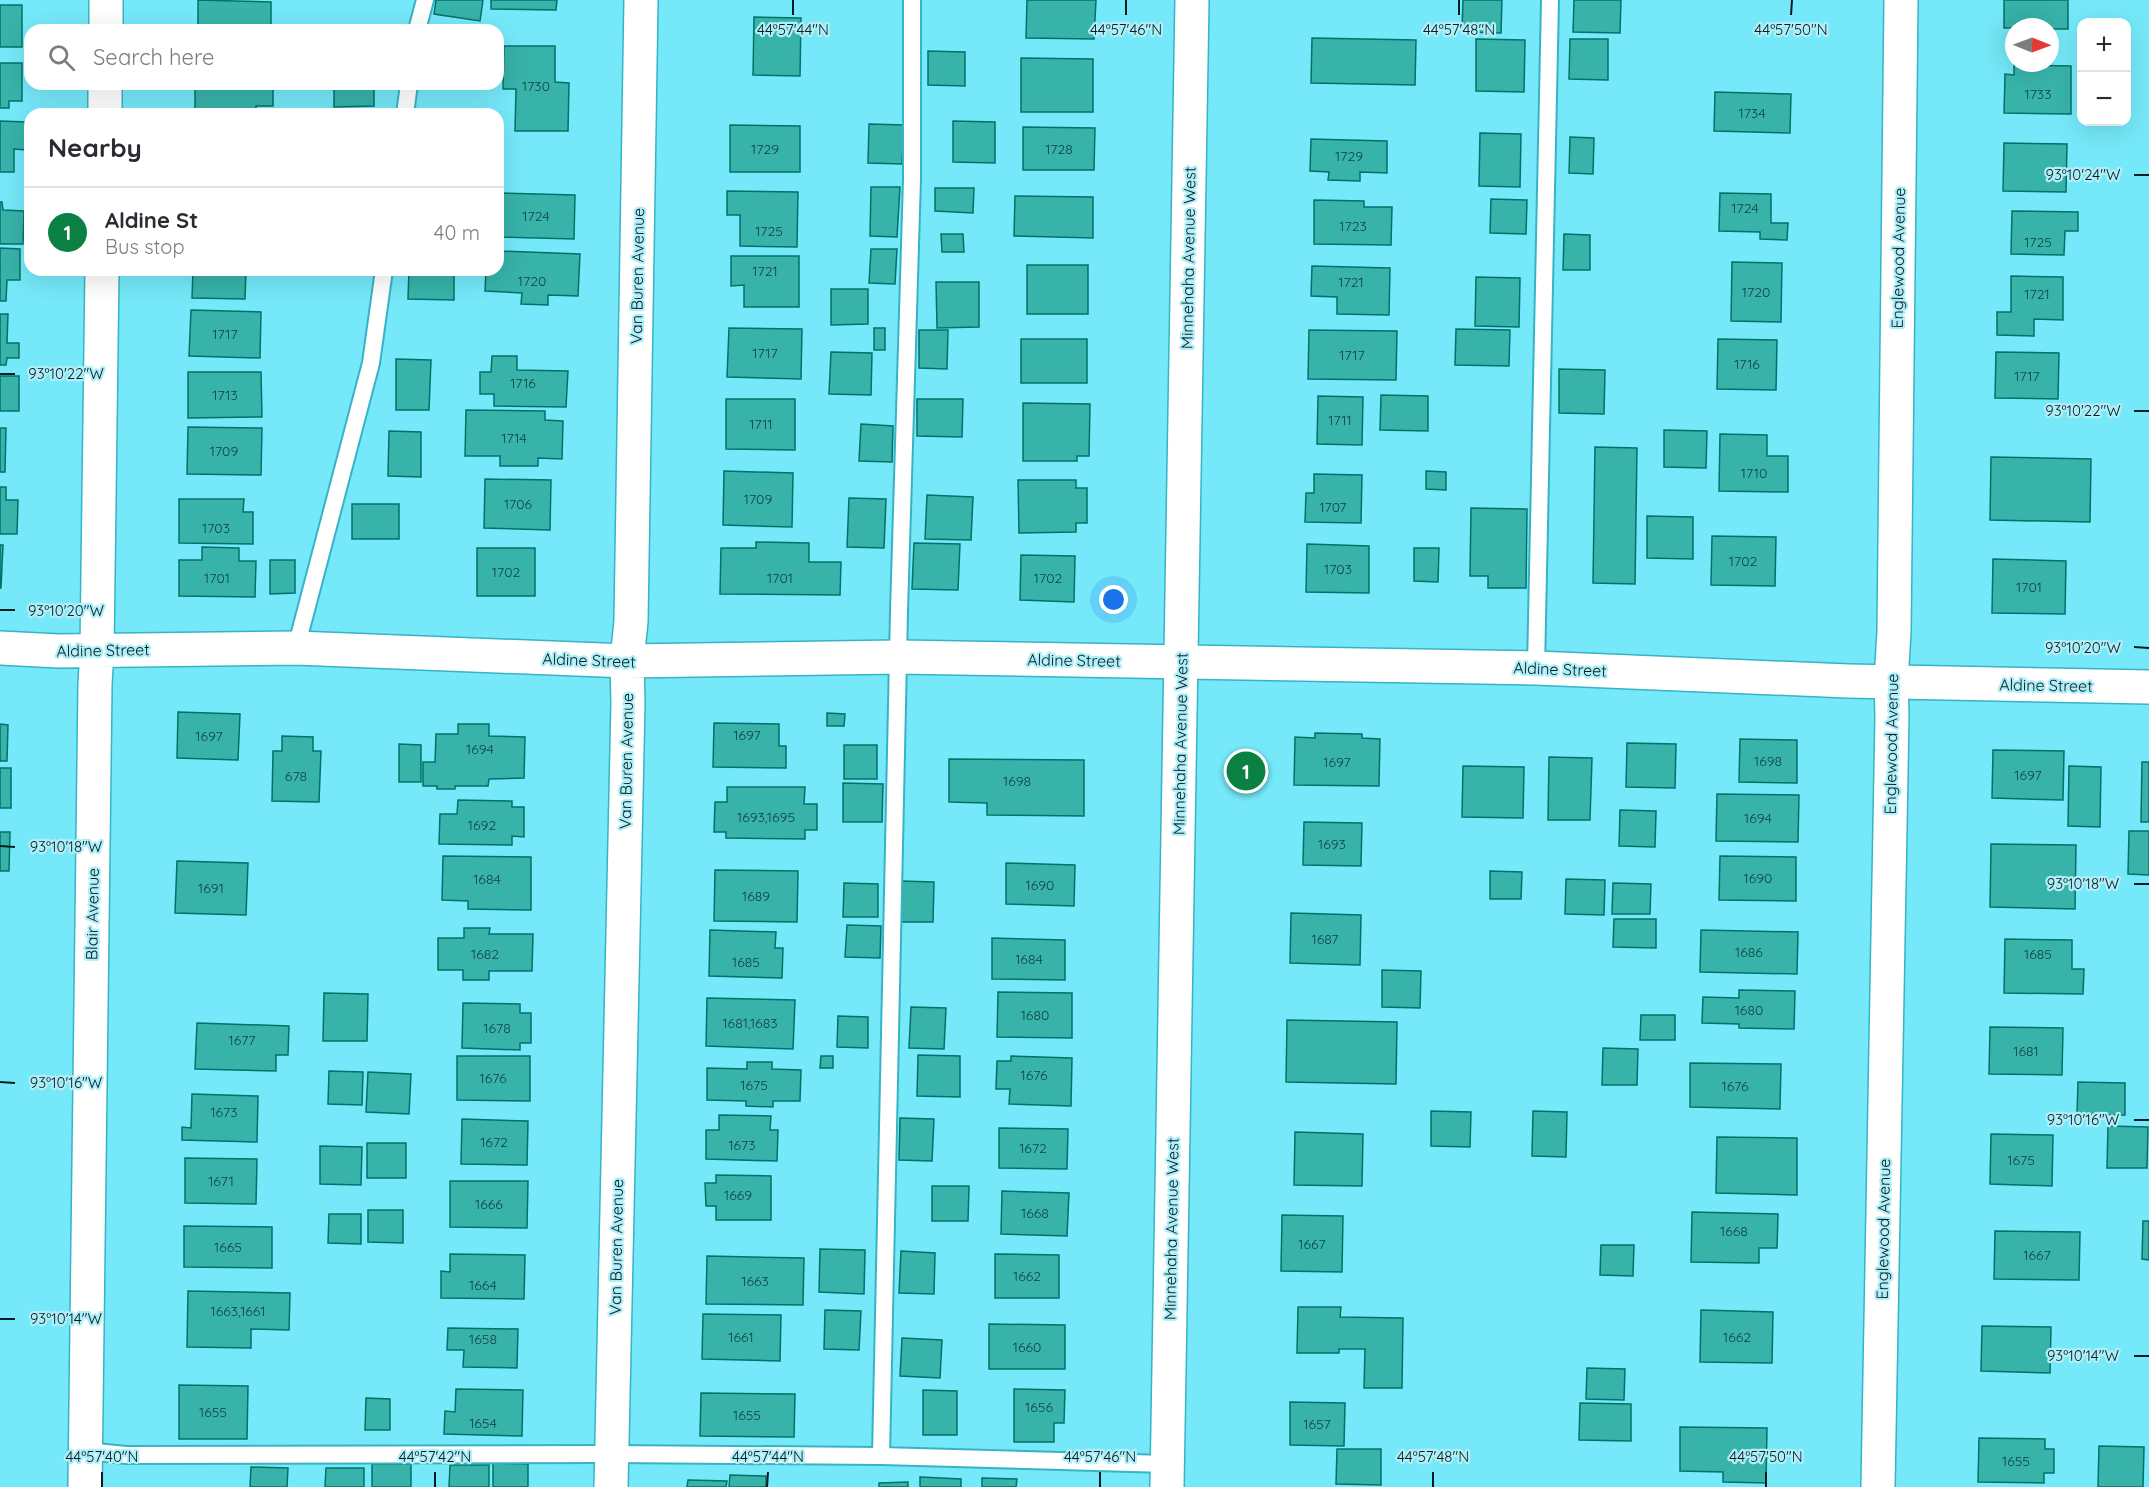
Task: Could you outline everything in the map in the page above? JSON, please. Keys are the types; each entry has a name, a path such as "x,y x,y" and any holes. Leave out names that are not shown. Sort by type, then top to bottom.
{"street":[{"path":"106,0 106,24"},
{"name":"Van Buren Avenue","path":"611,1487 627,661 632,609 641,0"},
{"name":"Minnehaha Avenue West","path":"1167,1475 1192,0"},
{"name":"Englewood Avenue","path":"1878,1487 1891,681 1894,632 1901,0"},
{"path":"105,90 105,108"},
{"name":"Blair Avenue","path":"85,1487 102,276"},
{"name":"Aldine Street","path":"0,648 59,651 296,648 627,661 898,657 1536,668 1891,681 2149,687"}],"lane":[{"path":"419,24 425,0"},
{"path":"881,1456 898,657 912,179 912,0"},
{"path":"1536,668 1550,0"},
{"path":"406,108 408,90"},
{"path":"296,648 371,363 383,276"},
{"path":"86,1450 126,1455 881,1456 1103,1464 1167,1475"}],"building":[{"path":"198,0 271,2 271,24 198,24"},
{"path":"436,0 483,0 480,21 434,14"},
{"path":"491,0 557,0 556,10 491,9"},
{"path":"1027,0 1096,0 1094,39 1026,38"},
{"path":"1463,0 1502,0 1501,33 1462,32"},
{"path":"1574,0 1621,0 1620,33 1573,32"},
{"path":"2004,0 2068,0 2068,29 2059,29 2059,18 2005,18 2004,28"},
{"path":"0,5 22,5 22,47 0,47"},
{"path":"754,17 801,18 800,76 753,75"},
{"path":"1312,38 1416,40 1415,85 1311,83"},
{"path":"1476,39 1525,40 1524,92 1476,91"},
{"path":"1570,39 1608,39 1608,80 1569,79"},
{"path":"504,46 555,46 555,82 569,83 568,131 515,131 516,89 504,89"},
{"path":"928,51 965,52 965,86 928,85"},
{"path":"1021,58 1093,59 1093,112 1021,112"},
{"path":"0,63 22,63 22,101 9,101 9,108 0,108"},
{"path":"2059,66 2071,66 2071,114 2004,113 2005,74 2014,75 2014,72 2059,72"},
{"path":"195,90 273,90 273,106 195,108"},
{"path":"334,90 374,90 374,106 334,107"},
{"path":"1715,92 1791,94 1790,133 1714,131"},
{"path":"0,121 24,122 24,150 14,149 14,172 0,172"},
{"path":"953,121 995,122 995,163 953,162"},
{"path":"869,124 904,125 902,164 868,163"},
{"path":"730,125 800,126 800,172 730,172"},
{"path":"1023,127 1095,128 1094,170 1023,170"},
{"path":"1480,133 1521,134 1520,187 1479,186"},
{"path":"1570,137 1594,138 1593,174 1569,173"},
{"path":"1311,139 1387,141 1387,173 1360,172 1360,181 1328,180 1329,172 1310,171"},
{"path":"2004,143 2067,144 2066,192 2003,191"},
{"path":"871,187 900,187 897,237 870,236"},
{"path":"935,188 974,188 973,213 935,211"},
{"path":"727,191 798,192 797,247 740,246 740,215 727,215"},
{"path":"504,193 575,195 574,239 504,237"},
{"path":"1720,193 1771,194 1771,223 1788,223 1787,240 1760,239 1760,232 1719,231"},
{"path":"1015,196 1093,197 1093,238 1014,236"},
{"path":"1491,199 1527,200 1526,234 1490,233"},
{"path":"1314,200 1364,201 1364,207 1392,207 1391,245 1314,244"},
{"path":"0,202 2,202 3,210 24,211 23,244 0,244"},
{"path":"2012,211 2078,212 2078,231 2065,231 2064,255 2011,254"},
{"path":"941,234 963,234 964,252 942,252"},
{"path":"1564,234 1590,235 1590,270 1563,270"},
{"path":"0,248 20,249 20,280 7,280 6,301 0,301"},
{"path":"871,249 897,249 895,284 869,283"},
{"path":"504,251 580,254 578,296 548,295 548,305 521,304 522,293 485,291 486,276 504,276"},
{"path":"731,256 799,256 799,307 744,307 744,285 731,286"},
{"path":"1732,262 1782,263 1781,322 1731,321"},
{"path":"1027,265 1088,265 1088,314 1027,314"},
{"path":"1312,266 1390,268 1389,315 1337,314 1337,297 1311,296"},
{"path":"193,276 246,276 245,299 192,298"},
{"path":"409,276 454,276 454,300 408,299"},
{"path":"2011,276 2063,277 2063,320 2034,319 2034,336 1997,335 1997,312 2011,312"},
{"path":"1476,277 1520,278 1519,327 1475,326"},
{"path":"936,282 979,282 979,327 937,328"},
{"path":"831,289 868,289 868,324 831,325"},
{"path":"191,310 261,312 260,358 189,356"},
{"path":"0,314 8,314 7,343 19,343 19,358 7,358 6,365 0,365"},
{"path":"729,328 802,329 801,379 727,377"},
{"path":"874,328 885,328 885,350 874,350"},
{"path":"1456,329 1510,330 1509,366 1455,365"},
{"path":"919,330 948,330 947,369 919,368"},
{"path":"1309,330 1397,331 1396,380 1308,379"},
{"path":"1021,339 1087,339 1087,383 1021,383"},
{"path":"1718,339 1777,340 1776,390 1717,389"},
{"path":"831,352 872,353 871,395 829,394"},
{"path":"1996,352 2059,353 2058,399 1995,398"},
{"path":"492,356 517,356 517,370 568,371 566,407 494,406 494,394 480,394 480,372 491,372"},
{"path":"396,359 431,360 429,410 396,410"},
{"path":"1559,369 1605,370 1604,414 1559,413"},
{"path":"188,372 261,372 262,417 188,418"},
{"path":"0,376 19,376 19,411 0,411"},
{"path":"1381,395 1428,396 1428,431 1380,430"},
{"path":"1318,396 1363,397 1362,445 1317,444"},
{"path":"726,399 795,399 795,450 726,449"},
{"path":"917,399 963,399 962,437 917,436"},
{"path":"1023,403 1090,404 1089,456 1077,456 1077,461 1023,461"},
{"path":"466,410 545,411 545,420 563,421 562,459 538,458 538,466 500,466 500,456 465,456"},
{"path":"861,424 893,426 892,462 859,461"},
{"path":"188,427 262,428 261,475 187,474"},
{"path":"0,428 6,428 5,472 0,472"},
{"path":"1664,430 1707,431 1706,468 1664,467"},
{"path":"389,431 421,432 421,477 388,476"},
{"path":"1720,434 1767,435 1767,456 1788,456 1788,492 1719,491"},
{"path":"1595,447 1637,448 1635,584 1593,583"},
{"path":"1991,457 2091,459 2090,522 1990,520"},
{"path":"724,471 793,473 792,527 723,525"},
{"path":"1426,471 1446,472 1446,490 1426,489"},
{"path":"1314,474 1362,475 1361,523 1305,522 1306,493 1314,493"},
{"path":"485,479 551,480 550,530 484,528"},
{"path":"1018,480 1076,480 1076,488 1087,488 1087,523 1076,523 1076,532 1019,533"},
{"path":"0,487 6,487 6,500 18,500 17,534 0,534"},
{"path":"927,495 973,497 971,540 925,539"},
{"path":"849,498 886,499 884,548 847,547"},
{"path":"179,499 244,499 243,512 253,512 253,544 179,543"},
{"path":"352,504 399,504 399,539 352,539"},
{"path":"1471,508 1527,509 1526,588 1488,588 1488,576 1470,576"},
{"path":"1647,516 1693,517 1693,559 1647,558"},
{"path":"1712,536 1776,537 1775,586 1711,585"},
{"path":"756,542 809,543 809,562 841,562 840,595 720,594 721,548 756,548"},
{"path":"914,543 960,544 958,590 912,589"},
{"path":"1307,544 1369,546 1369,593 1306,592"},
{"path":"0,545 3,545 1,588 0,588"},
{"path":"202,547 239,548 239,561 256,561 255,597 179,596 179,560 202,560"},
{"path":"477,548 535,548 535,596 477,596"},
{"path":"1414,548 1439,548 1438,582 1414,581"},
{"path":"1021,555 1075,556 1074,602 1020,600"},
{"path":"1993,559 2066,561 2065,614 1992,613"},
{"path":"270,560 295,560 295,593 270,594"},
{"path":"178,712 240,714 238,760 177,758"},
{"path":"827,713 845,714 844,726 827,726"},
{"path":"714,723 779,724 779,746 786,746 786,768 713,767"},
{"path":"0,724 8,725 7,761 0,761"},
{"path":"458,724 489,724 489,736 525,737 524,778 489,779 488,786 455,786 455,789 423,786 423,762 435,762 436,734 458,734"},
{"path":"1315,733 1362,734 1362,738 1380,739 1379,786 1294,785 1295,737 1315,738"},
{"path":"282,736 313,737 313,751 321,751 319,802 272,801 273,751 282,751"},
{"path":"1740,739 1797,740 1797,783 1739,782"},
{"path":"1627,743 1676,744 1675,788 1626,787"},
{"path":"399,744 421,745 421,782 399,782"},
{"path":"844,745 877,745 877,779 844,779"},
{"path":"1993,750 2064,751 2063,800 1992,798"},
{"path":"1549,757 1592,758 1590,820 1548,820"},
{"path":"949,759 1084,760 1084,816 987,815 987,803 949,802"},
{"path":"2142,762 2149,762 2149,822 2141,822"},
{"path":"1463,766 1524,767 1523,818 1462,817"},
{"path":"2069,766 2101,767 2100,827 2068,826"},
{"path":"0,768 11,768 11,808 0,808"},
{"path":"843,783 883,784 882,822 843,822"},
{"path":"727,787 805,787 804,804 817,804 817,830 805,830 805,839 726,838 726,832 714,832 715,802 727,802"},
{"path":"1717,794 1799,795 1798,842 1716,841"},
{"path":"458,800 512,801 512,807 524,807 524,837 512,836 512,845 439,844 440,814 457,814"},
{"path":"1620,810 1656,811 1655,847 1619,846"},
{"path":"1304,822 1362,823 1361,866 1303,865"},
{"path":"2129,831 2149,831 2149,875 2128,874"},
{"path":"0,832 10,832 9,871 0,871"},
{"path":"1991,844 2076,845 2075,909 1990,907"},
{"path":"443,856 531,857 531,910 468,909 468,901 442,900"},
{"path":"1720,856 1796,857 1796,901 1719,900"},
{"path":"177,861 248,863 246,915 175,913"},
{"path":"1006,863 1075,865 1074,906 1006,904"},
{"path":"715,870 798,871 797,922 714,921"},
{"path":"1490,871 1522,872 1521,899 1490,899"},
{"path":"1566,879 1605,880 1604,915 1565,914"},
{"path":"901,881 934,882 933,922 900,922"},
{"path":"844,883 878,884 878,917 843,917"},
{"path":"1613,883 1651,884 1650,914 1612,914"},
{"path":"1291,913 1361,915 1360,965 1290,963"},
{"path":"1614,919 1656,919 1656,948 1613,947"},
{"path":"847,925 881,926 880,958 845,957"},
{"path":"464,928 490,928 489,934 533,934 532,971 489,971 489,980 463,980 463,970 438,970 438,938 464,938"},
{"path":"710,930 776,932 775,948 783,948 782,978 709,976"},
{"path":"1701,930 1798,932 1797,974 1700,972"},
{"path":"992,938 1065,940 1065,980 992,979"},
{"path":"2005,939 2072,940 2072,969 2084,969 2083,994 2004,993"},
{"path":"1382,970 1421,971 1420,1008 1382,1007"},
{"path":"1739,990 1795,991 1794,1029 1739,1028 1739,1024 1702,1023 1703,997 1739,998"},
{"path":"998,992 1072,993 1072,1038 997,1037"},
{"path":"324,993 368,994 367,1041 323,1041"},
{"path":"707,998 795,1000 793,1049 706,1046"},
{"path":"463,1003 520,1004 520,1013 531,1013 531,1043 520,1043 520,1050 462,1048"},
{"path":"911,1007 946,1008 944,1049 909,1048"},
{"path":"1641,1015 1675,1015 1675,1040 1640,1040"},
{"path":"838,1016 868,1017 868,1048 837,1047"},
{"path":"1287,1020 1397,1022 1396,1084 1286,1082"},
{"path":"197,1023 289,1026 288,1055 276,1055 276,1071 195,1069"},
{"path":"1990,1027 2063,1028 2062,1075 1989,1074"},
{"path":"1603,1048 1638,1049 1637,1085 1602,1085"},
{"path":"918,1055 960,1056 960,1097 917,1096"},
{"path":"457,1056 530,1056 530,1101 457,1100"},
{"path":"821,1056 833,1056 833,1068 820,1068"},
{"path":"1011,1056 1072,1058 1071,1106 1009,1104 1010,1089 996,1089 997,1061 1011,1061"},
{"path":"747,1062 772,1062 772,1069 801,1070 800,1101 773,1101 773,1107 746,1106 746,1101 707,1100 707,1068 747,1069"},
{"path":"1690,1063 1781,1064 1780,1109 1690,1107"},
{"path":"329,1071 363,1072 362,1105 328,1104"},
{"path":"368,1072 411,1074 409,1114 366,1112"},
{"path":"2078,1082 2125,1083 2125,1115 2077,1115"},
{"path":"192,1094 258,1096 257,1142 182,1140 182,1127 191,1128"},
{"path":"1431,1111 1471,1112 1470,1147 1431,1146"},
{"path":"1533,1111 1567,1112 1566,1157 1532,1156"},
{"path":"719,1115 771,1116 770,1130 778,1130 777,1161 706,1159 706,1130 719,1130"},
{"path":"900,1118 934,1119 932,1161 899,1160"},
{"path":"462,1119 528,1121 527,1165 461,1164"},
{"path":"2108,1126 2148,1127 2147,1168 2107,1168"},
{"path":"999,1128 1068,1129 1067,1169 999,1168"},
{"path":"1295,1132 1363,1134 1362,1186 1294,1185"},
{"path":"1991,1134 2053,1135 2052,1186 1990,1184"},
{"path":"1717,1137 1797,1138 1797,1195 1716,1193"},
{"path":"367,1143 406,1143 406,1178 367,1178"},
{"path":"320,1146 362,1147 361,1185 320,1184"},
{"path":"185,1158 257,1159 256,1204 185,1203"},
{"path":"716,1175 771,1176 771,1220 716,1220 716,1206 706,1206 705,1183 716,1183"},
{"path":"450,1181 528,1181 527,1228 450,1227"},
{"path":"932,1186 969,1186 968,1221 932,1221"},
{"path":"1002,1191 1069,1193 1067,1236 1001,1234"},
{"path":"368,1210 403,1210 403,1243 368,1242"},
{"path":"1692,1212 1778,1214 1777,1248 1759,1248 1759,1263 1691,1262"},
{"path":"329,1214 361,1214 361,1244 328,1243"},
{"path":"1282,1215 1343,1216 1342,1272 1281,1271"},
{"path":"2143,1221 2149,1221 2149,1260 2142,1259"},
{"path":"184,1226 272,1227 272,1268 184,1267"},
{"path":"1995,1231 2080,1232 2079,1280 1994,1279"},
{"path":"1601,1245 1634,1245 1633,1276 1600,1275"},
{"path":"820,1249 865,1250 864,1294 819,1292"},
{"path":"901,1251 935,1253 934,1294 899,1293"},
{"path":"450,1254 525,1255 524,1299 441,1298 441,1271 450,1272"},
{"path":"995,1254 1059,1255 1059,1298 995,1298"},
{"path":"707,1256 804,1258 803,1305 706,1304"},
{"path":"188,1291 290,1293 289,1330 251,1329 251,1348 187,1347"},
{"path":"1298,1307 1341,1307 1340,1317 1403,1318 1402,1388 1364,1388 1365,1349 1339,1349 1339,1353 1297,1353"},
{"path":"825,1310 861,1311 859,1350 824,1349"},
{"path":"1701,1310 1773,1312 1772,1363 1700,1362"},
{"path":"703,1314 781,1315 780,1361 702,1359"},
{"path":"989,1324 1065,1325 1065,1369 989,1369"},
{"path":"1982,1326 2051,1327 2050,1373 1981,1371"},
{"path":"448,1328 518,1329 517,1368 463,1367 464,1350 447,1350"},
{"path":"902,1338 942,1340 940,1378 900,1376"},
{"path":"1587,1368 1625,1369 1624,1400 1586,1399"},
{"path":"179,1385 248,1386 247,1439 179,1439"},
{"path":"456,1389 523,1390 522,1436 444,1434 445,1411 455,1412"},
{"path":"1014,1389 1065,1390 1064,1423 1054,1423 1054,1442 1014,1442"},
{"path":"923,1390 957,1391 957,1435 923,1435"},
{"path":"701,1393 795,1394 794,1437 700,1436"},
{"path":"366,1398 390,1399 390,1430 365,1430"},
{"path":"1290,1402 1345,1403 1344,1446 1290,1445"},
{"path":"1580,1403 1631,1404 1631,1441 1579,1440"},
{"path":"1680,1427 1767,1428 1766,1483 1723,1482 1723,1472 1680,1471"},
{"path":"1979,1438 2045,1439 2045,1449 2054,1449 2054,1473 2044,1473 2044,1483 1978,1482"},
{"path":"2099,1446 2144,1447 2143,1487 2098,1487"},
{"path":"1337,1449 1381,1449 1381,1485 1336,1484"},
{"path":"493,1463 528,1464 528,1487 493,1487"},
{"path":"372,1464 411,1464 411,1487 372,1487"},
{"path":"450,1465 489,1465 489,1487 449,1487"},
{"path":"251,1467 288,1468 287,1487 250,1487"},
{"path":"326,1468 364,1468 364,1487 325,1487"},
{"path":"730,1475 766,1476 766,1487 729,1487"},
{"path":"920,1477 961,1479 961,1487 920,1487"},
{"path":"982,1478 1017,1479 1016,1487 982,1487"},
{"path":"688,1480 727,1481 726,1487 687,1487"},
{"path":"908,1482 908,1487 879,1487 879,1483"}],"place":[{"name":"Aldine St","path":"1246,771"}]}
